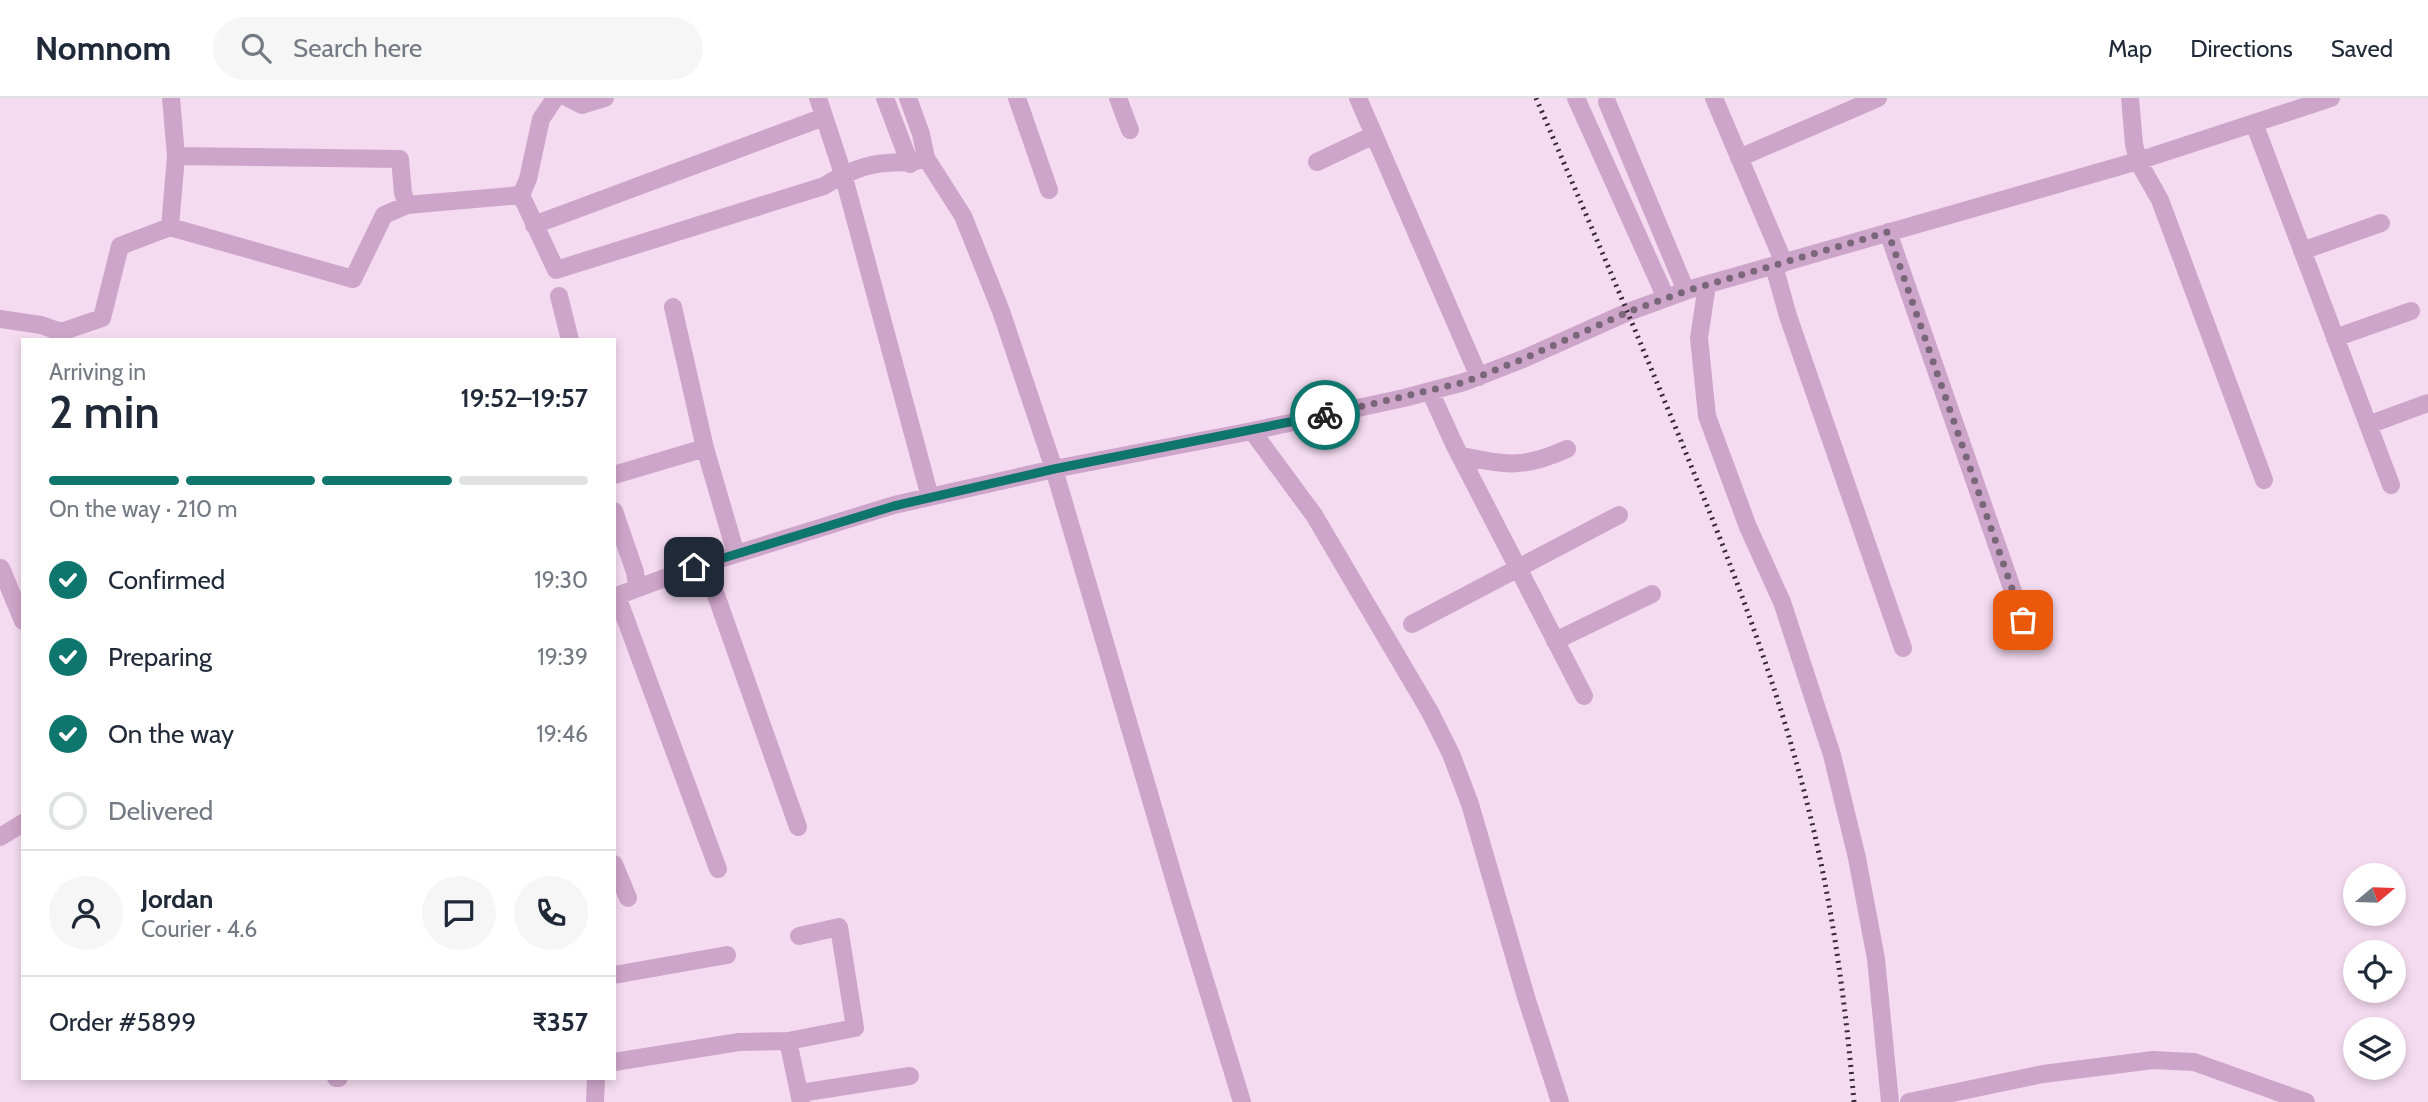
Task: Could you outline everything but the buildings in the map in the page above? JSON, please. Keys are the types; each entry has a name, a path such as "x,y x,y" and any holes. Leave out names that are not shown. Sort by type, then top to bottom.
{"street":[{"path":"170,227 176,156 171,98"},
{"path":"555,98 541,119 528,179 521,195 556,270 824,186 843,174 887,163 918,161"},
{"path":"568,98 582,105 605,98"},
{"path":"818,98 843,174 930,497"},
{"path":"885,98 918,161 963,216 1001,311 1054,469 1242,1102"},
{"path":"908,98 921,134 918,161"},
{"path":"1017,98 1049,190"},
{"path":"1118,98 1129,130"},
{"path":"1358,98 1479,377"},
{"path":"1576,98 1667,298"},
{"path":"1714,98 1779,265 1788,316 1903,649"},
{"path":"1739,159 1878,98"},
{"path":"2130,98 2138,161 2160,200 2264,480"},
{"path":"718,869 616,596 705,564 894,506 1054,469 1252,431 1430,391 1479,377 1628,312 1686,291 2138,161 2331,98"},
{"path":"1610,99 1686,291"},
{"path":"534,225 824,117"},
{"path":"2254,123 2391,485"},
{"path":"1317,162 1374,135"},
{"path":"176,156 400,159 403,193 407,205"},
{"path":"0,319 41,325 61,332 102,317 120,246 170,227 353,279 384,215 407,205 521,195"},
{"path":"2302,251 2381,223"},
{"path":"1888,232 2023,620"},
{"path":"1707,285 1699,338 1707,416 1748,527 1782,603 1832,755 1857,858 1876,960 1890,1102"},
{"path":"559,296 570,338"},
{"path":"673,307 705,448 736,554"},
{"path":"2335,338 2410,311"},
{"path":"1430,391 1584,696"},
{"path":"2368,425 2428,403"},
{"path":"1252,431 1314,515 1430,712 1451,754 1470,804 1526,997 1560,1102"},
{"path":"616,474 705,448"},
{"path":"1461,456 1510,465 1543,460 1567,449"},
{"path":"1412,624 1619,515"},
{"path":"616,517 635,572 637,588"},
{"path":"705,564 798,827"},
{"path":"1,568 21,616"},
{"path":"1555,641 1652,594"},
{"path":"0,837 21,824"},
{"path":"616,869 628,898"},
{"path":"616,1062 739,1042 788,1041 855,1028 839,927 799,936"},
{"path":"616,975 727,955"},
{"path":"788,1041 800,1098 910,1076"},
{"path":"1909,1102 2043,1074 2153,1060 2193,1062 2306,1102"},
{"path":"595,1102 596,1080"}],"railway":[{"path":"1536,98 1700,488 1737,582 1786,726 1827,892 1843,997 1854,1102"}],"way so far":[{"path":"1325,415 1465,382 1628,312 1686,291 1888,232 2023,620"}],"route":[{"path":"694,567 894,506 1054,469 1325,415"}]}
